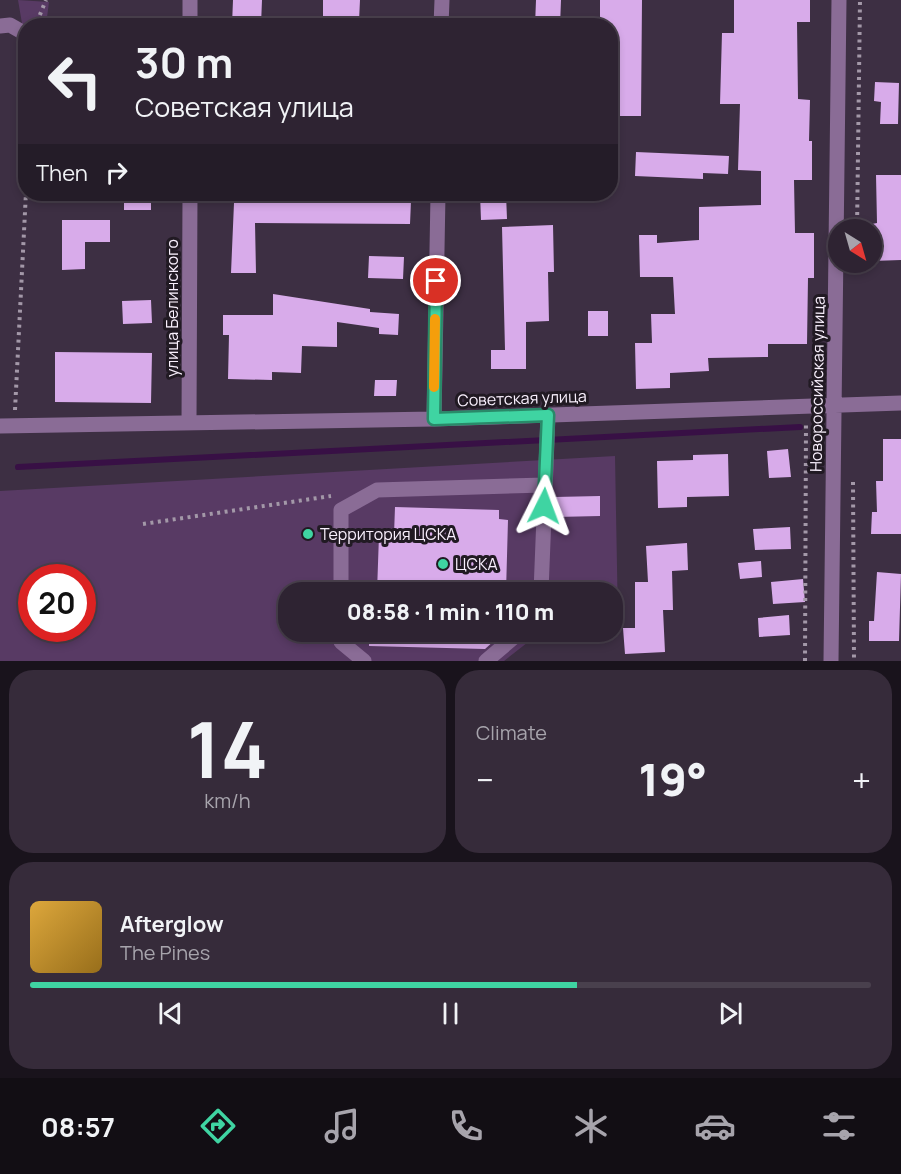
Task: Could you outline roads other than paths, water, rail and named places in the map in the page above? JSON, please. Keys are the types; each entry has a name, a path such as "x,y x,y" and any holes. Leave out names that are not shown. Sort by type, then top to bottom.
{"street":[{"path":"190,0 190,18"},
{"path":"441,18 442,0"},
{"name":"Новороссийская улица","path":"831,661 839,0"},
{"path":"0,26 18,27"},
{"name":"улица Белинского","path":"189,423 190,201"},
{"path":"434,419 438,201"},
{"name":"Советская улица","path":"0,426 434,419 901,403"},
{"path":"541,582 548,415"},
{"path":"341,582 341,510 376,490 545,485"},
{"path":"341,642 364,661"},
{"path":"486,661 508,642"}],"waterway":[{"path":"18,467 800,427"}],"place":[{"name":"Территория ЦСКА","path":"308,534"},
{"name":"ЦСКА","path":"443,564"}]}
